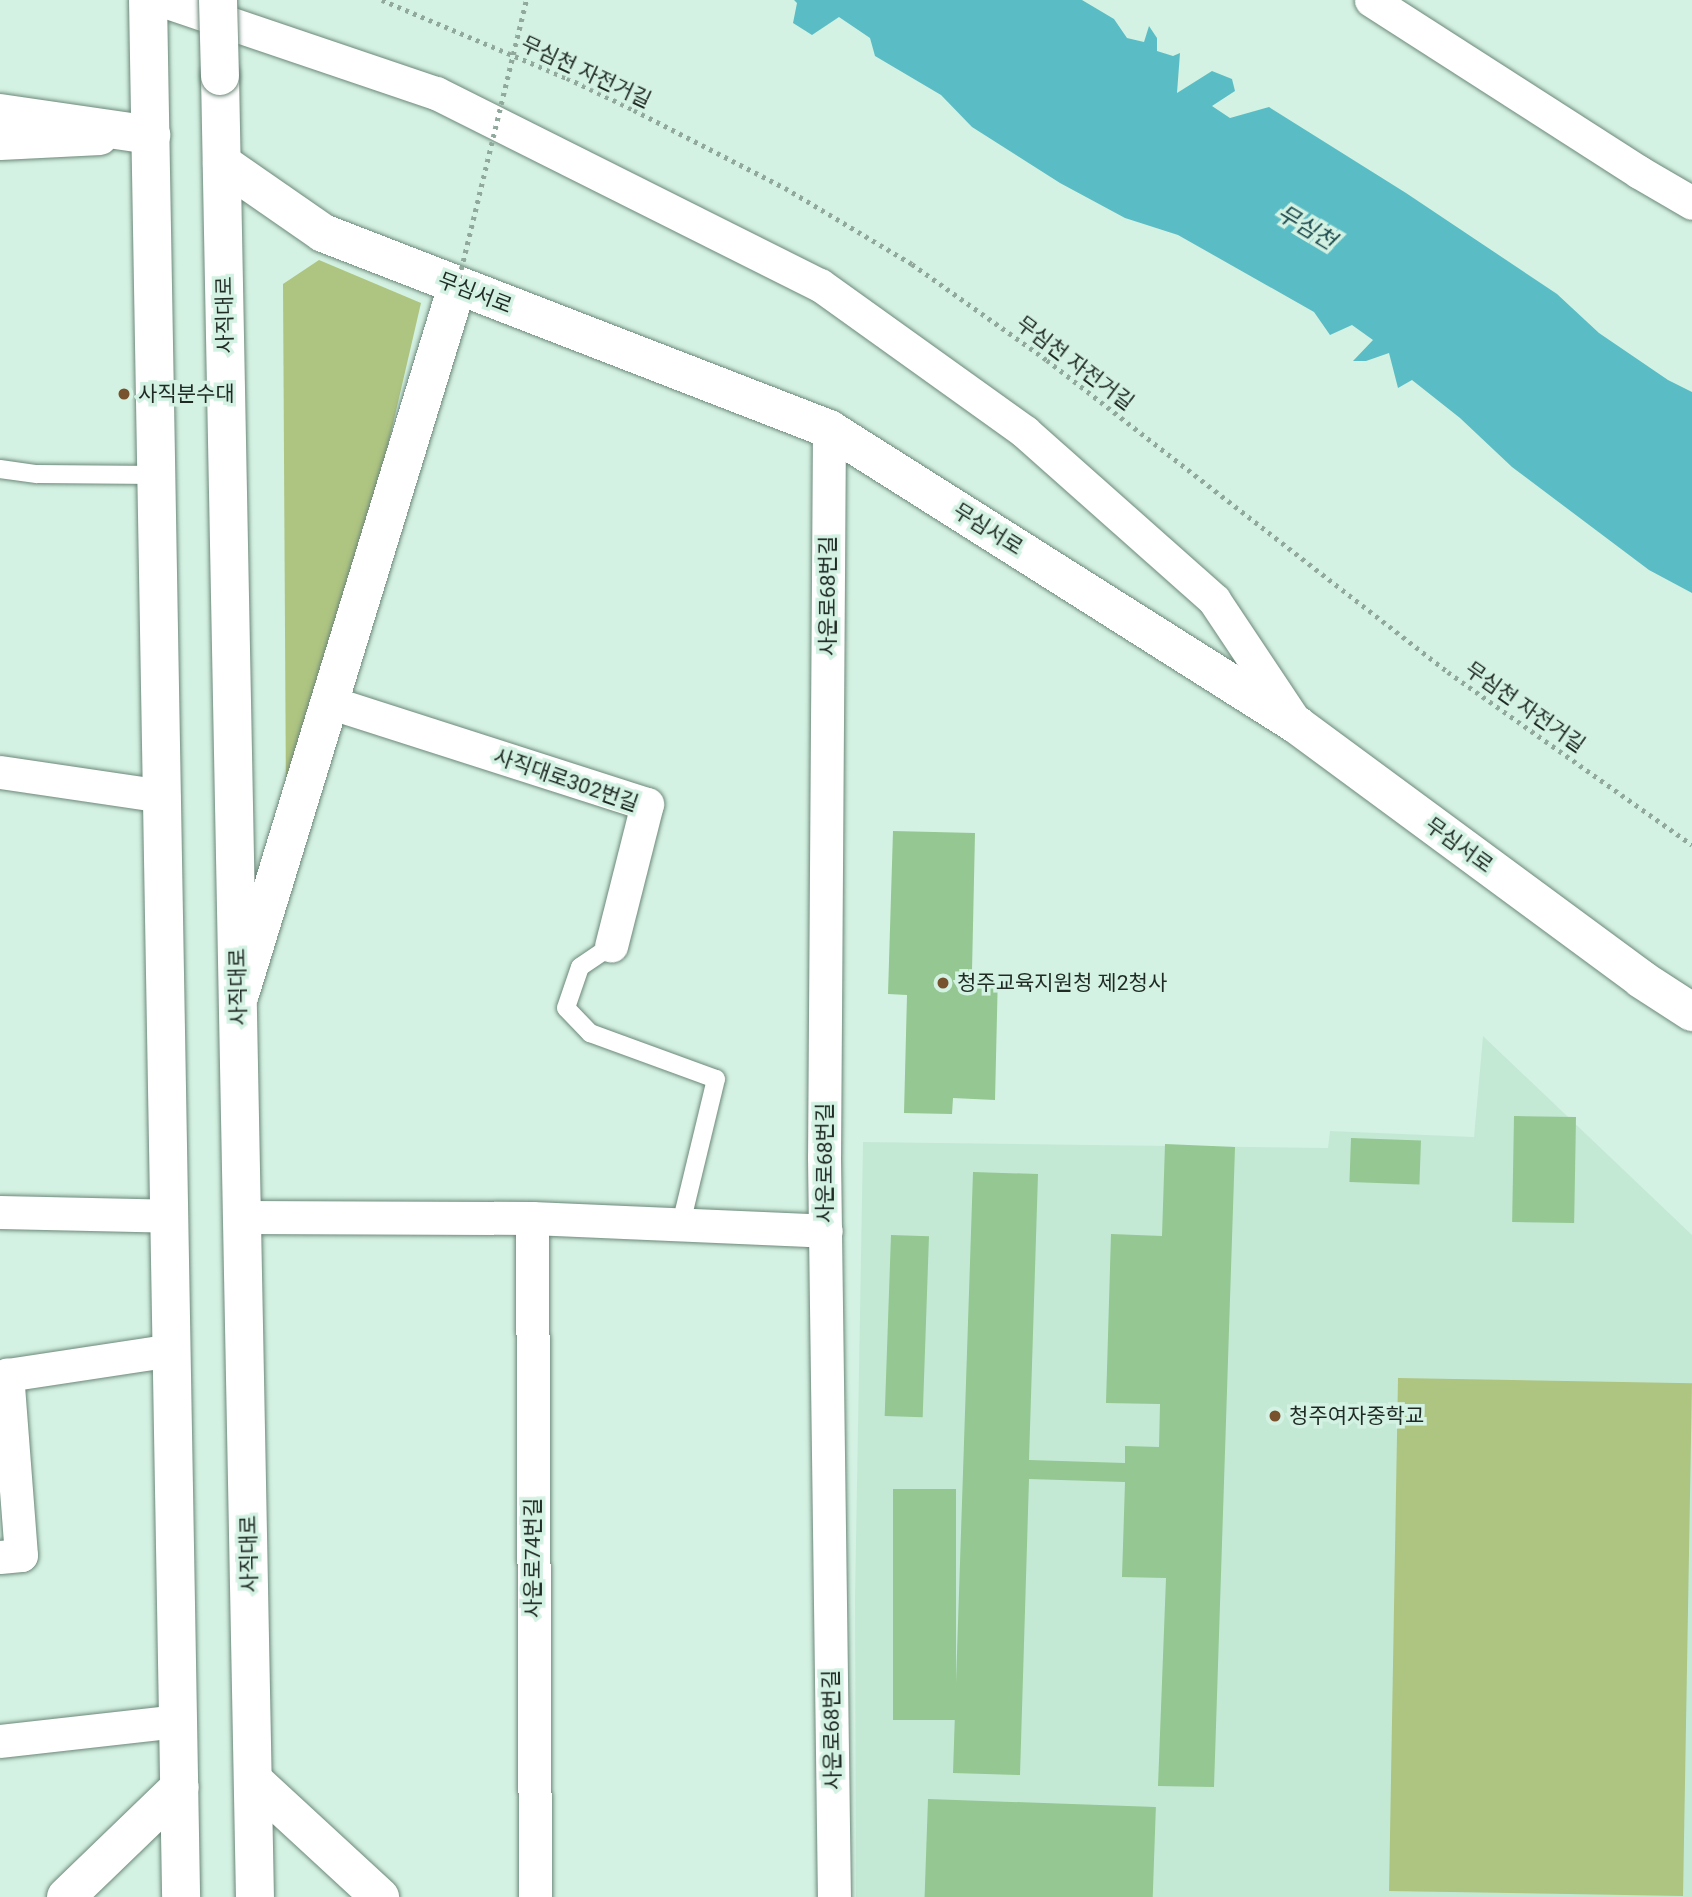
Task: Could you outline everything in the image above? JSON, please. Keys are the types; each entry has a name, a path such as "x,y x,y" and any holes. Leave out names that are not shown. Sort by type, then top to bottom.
{"main road":[{"path":"148,0 181,1897"},
{"name":"사직대로","path":"218,0 256,1897"},
{"path":"0,113 151,135"},
{"name":"무심서로","path":"222,163 323,233 829,429 1297,725 1641,979 1692,1012"},
{"path":"238,1001 457,286"},
{"path":"253,1780 380,1897"},
{"path":"66,1897 180,1787"}],"street":[{"path":"161,0 436,93 820,285 1026,432 1214,600 1297,725"},
{"path":"1371,0 1639,172 1692,203"},
{"path":"0,143 151,135"},
{"path":"1639,172 1692,180"},
{"name":"사운로68번길","path":"829,429 826,1231 834,1897"},
{"name":"사직대로302번길","path":"329,702 647,804 611,946"},
{"path":"0,772 163,796"},
{"path":"0,1212 170,1216"},
{"path":"242,1217 531,1218 826,1231"},
{"name":"사운로74번길","path":"531,1218 535,1897"},
{"path":"0,1557 21,1555 4,1375 172,1350"},
{"path":"0,1741 178,1721"}],"lane":[{"path":"0,469 37,474 157,475"},
{"name":"사직대로302번길","path":"611,946 580,967 566,1008 590,1033 716,1079 681,1224"}],"path":[{"name":"무심천 자전거길","path":"382,0 567,78 634,110 785,188 912,264 1047,360 1448,672 1692,845"},
{"path":"457,286 526,0"}],"shaded area":[{"name":"청주여자중학교","path":"1483,1036 1692,1235 1692,1897 856,1897 855,1597 863,1142 1328,1148 1330,1131 1474,1137"}],"green space":[{"path":"319,260 421,303 336,670 286,805 283,284"},
{"path":"1398,1378 1692,1383 1683,1896 1389,1891"}],"water":[{"name":"무심천","path":"794,0 1082,0 1114,19 1127,38 1144,42 1149,26 1157,38 1157,51 1173,56 1180,53 1177,93 1212,71 1232,79 1235,91 1212,106 1230,118 1269,107 1406,193 1557,294 1599,333 1668,380 1692,392 1692,593 1649,570 1512,467 1460,418 1412,380 1398,388 1389,353 1366,361 1353,361 1373,340 1352,325 1330,335 1314,312 1178,235 1125,218 1060,183 972,127 941,95 875,56 870,38 839,17 812,35 793,23 797,3"}],"building":[{"name":"청주교육지원청 제2청사","path":"893,831 975,833 972,971 998,972 995,1100 953,1098 952,1114 904,1113 907,995 888,994"},
{"path":"1514,1116 1576,1117 1574,1223 1512,1222"},
{"path":"1351,1138 1421,1140 1419,1184 1349,1182"},
{"path":"1165,1144 1235,1147 1214,1787 1158,1786 1166,1578 1122,1577 1125,1482 1029,1479 1020,1775 953,1773 973,1172 1038,1174 1029,1460 1125,1463 1125,1446 1159,1447 1160,1404 1106,1403 1111,1234 1162,1236"},
{"path":"891,1235 929,1236 923,1417 885,1416"},
{"path":"893,1489 956,1489 956,1720 893,1720"},
{"path":"928,1799 1156,1807 1153,1897 925,1897"}],"place":[{"name":"사직분수대","path":"124,394"},
{"name":"청주교육지원청 제2청사","path":"943,983"},
{"name":"청주여자중학교","path":"1275,1416"}]}
